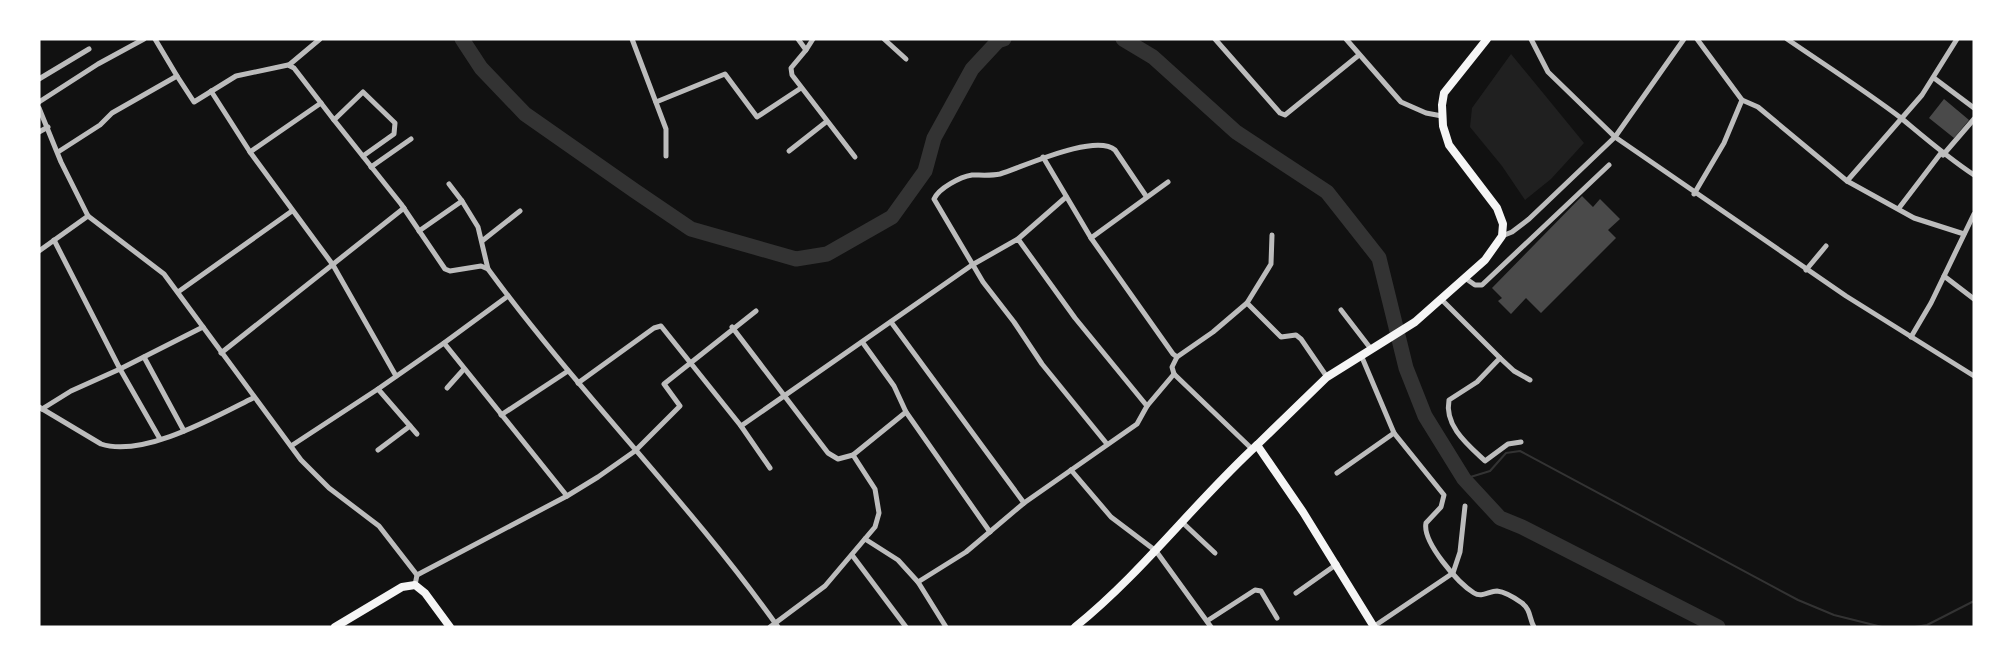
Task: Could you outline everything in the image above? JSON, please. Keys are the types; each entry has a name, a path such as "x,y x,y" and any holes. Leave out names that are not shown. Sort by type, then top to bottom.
{"main road":[{"path":"1075,627 1097,609 1156,551 1255,447 1327,377 1373,347 1409,328 1485,260 1502,236 1503,224 1497,208 1449,145 1442,116 1444,93 1487,39"},
{"path":"1255,447 1337,564 1373,627"},
{"path":"335,627 402,587 415,585 425,593 450,627"}],"street":[{"path":"39,102 98,64 144,39"},
{"path":"155,39 192,101 236,76 290,65 320,39"},
{"path":"632,39 666,129 666,156"},
{"path":"798,39 806,50"},
{"path":"813,39 790,72 855,158"},
{"path":"884,39 906,59"},
{"path":"1215,39 1280,113 1285,115 1359,55"},
{"path":"1346,39 1401,102 1442,116"},
{"path":"1531,39 1548,72 1614,137 1806,270 1974,376"},
{"path":"1502,236 1529,219 1614,137 1684,39"},
{"path":"1697,39 1742,100 1758,107 1847,181 1914,218 1964,234"},
{"path":"1787,39 1901,118 1942,154 1974,175"},
{"path":"1847,181 1934,78 1957,39"},
{"path":"39,79 89,49"},
{"path":"290,65 404,208 447,270 481,266 488,269"},
{"path":"656,102 725,74 757,117 801,88"},
{"path":"58,152 100,125 111,112 177,76"},
{"path":"1934,78 1974,108"},
{"path":"211,91 250,152 333,266 396,376"},
{"path":"334,120 363,92 395,123 394,134 363,156"},
{"path":"1694,194 1724,143 1742,100"},
{"path":"250,152 321,103"},
{"path":"39,108 88,216 164,274 253,398 291,446 329,488 379,526 409,561 417,575 415,585"},
{"path":"1899,208 1942,154 1974,119"},
{"path":"789,151 826,122"},
{"path":"39,132 48,127"},
{"path":"371,167 411,138"},
{"path":"1107,444 1042,364 972,265 935,201 935,196 965,177 998,174 1043,157 1087,147 1111,147 1146,196"},
{"path":"1043,157 1091,238 1170,351 1177,357"},
{"path":"1587,164 1598,175"},
{"path":"1465,278 1475,285 1482,285 1609,165"},
{"path":"1091,238 1168,182"},
{"path":"449,184 478,227 488,269 568,371 696,521 774,625 825,586 878,520 878,501 875,489 853,455"},
{"path":"741,426 972,265 1018,239 1066,197"},
{"path":"420,231 462,201"},
{"path":"221,353 288,297 333,266 404,208"},
{"path":"178,292 292,211"},
{"path":"482,240 520,211"},
{"path":"1911,337 1974,214"},
{"path":"39,251 88,216"},
{"path":"1255,447 1174,374 1172,367 1177,357 1213,333 1246,303 1271,264 1272,236"},
{"path":"1018,239 1075,318 1147,406"},
{"path":"54,240 120,369 160,439"},
{"path":"1806,270 1826,246"},
{"path":"1944,276 1974,299"},
{"path":"291,446 444,343 508,296"},
{"path":"1441,299 1514,371 1530,380"},
{"path":"1246,303 1281,337 1296,335 1301,339 1327,377"},
{"path":"1341,310 1373,347"},
{"path":"417,575 567,496 635,451 680,406 664,384 732,327 756,311"},
{"path":"891,322 1024,503"},
{"path":"41,408 203,327"},
{"path":"578,383 658,327 664,329 741,426 770,468"},
{"path":"732,327 828,453 843,459 853,455 906,412"},
{"path":"863,342 894,386 906,412 990,532"},
{"path":"444,343 567,496"},
{"path":"1361,355 1394,433 1444,495 1441,507 1426,523 1426,538 1453,573 1478,594 1498,591 1515,598 1528,609 1534,627"},
{"path":"144,357 184,431"},
{"path":"1500,358 1477,382 1450,399 1450,416 1458,433 1485,461 1508,444 1521,442"},
{"path":"447,388 464,369"},
{"path":"501,414 568,371"},
{"path":"918,582 966,552 1024,503 1137,424 1147,406 1174,374"},
{"path":"378,388 417,434"},
{"path":"41,408 104,445 147,444 184,431 253,398"},
{"path":"378,450 410,426"},
{"path":"1337,473 1394,433"},
{"path":"1071,470 1111,517 1156,551 1211,627"},
{"path":"1373,627 1453,573 1460,552 1465,506"},
{"path":"1183,523 1215,553"},
{"path":"865,539 898,560 918,582 946,627"},
{"path":"852,555 906,627"},
{"path":"1296,593 1337,564"},
{"path":"1207,621 1255,590 1261,591 1277,618"}],"shaded area":[{"path":"1511,54 1584,143 1551,179 1525,200 1502,166 1470,127 1472,108"}],"building":[{"path":"1944,99 1969,120 1954,138 1929,118"},
{"path":"1582,196 1593,207 1600,199 1620,219 1608,230 1616,238 1541,313 1526,298 1511,314 1498,301 1502,298 1492,288"}],"waterway":[{"path":"462,39 481,68 525,114 691,229 796,259 827,254 892,217 925,171 934,138 972,69 998,41 1004,39"},
{"path":"1123,39 1153,57 1236,132 1327,192 1379,258 1406,368 1425,416 1464,479 1500,518 1718,627"},
{"path":"1464,479 1490,471 1506,453 1520,451 1798,600 1834,615 1882,627"},
{"path":"1915,627 1927,625 1974,601"}]}
